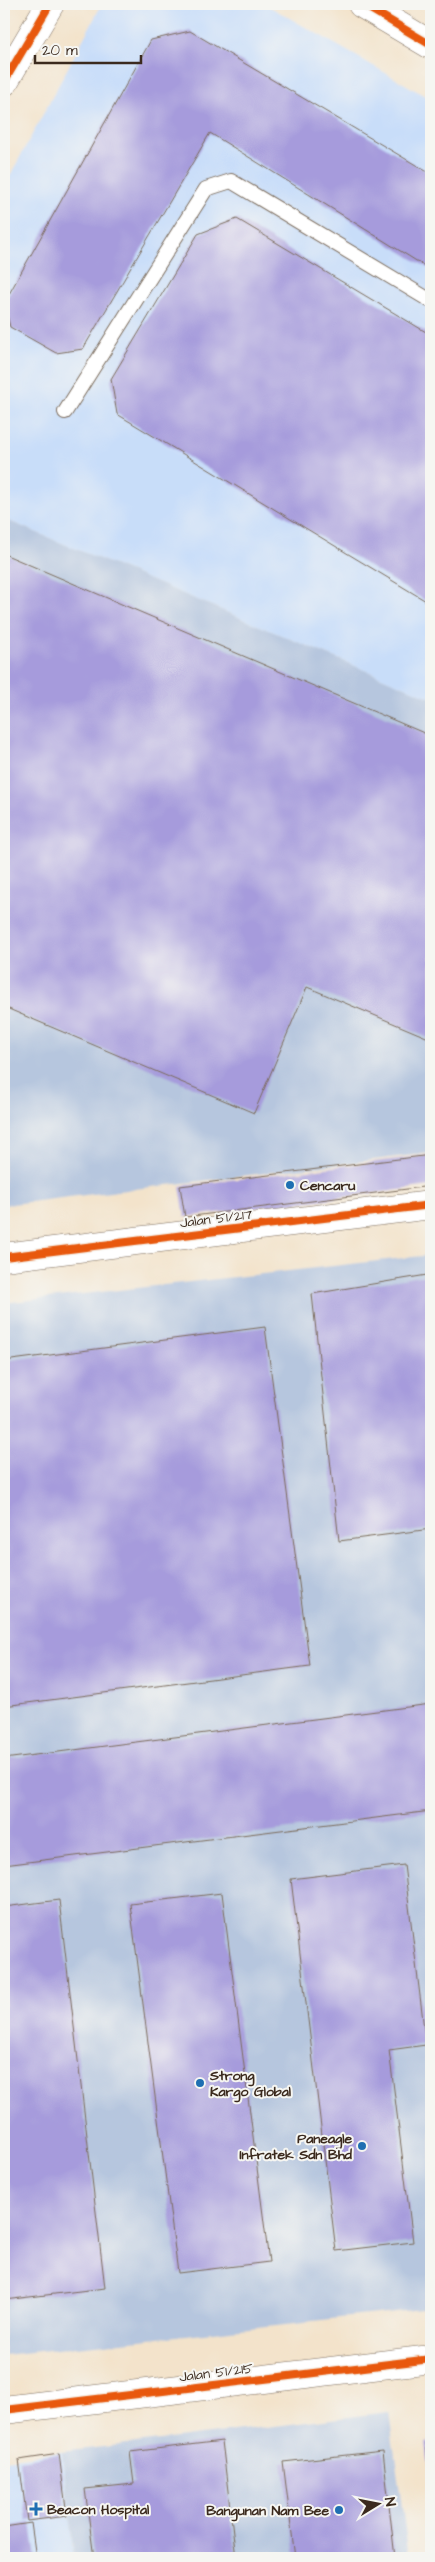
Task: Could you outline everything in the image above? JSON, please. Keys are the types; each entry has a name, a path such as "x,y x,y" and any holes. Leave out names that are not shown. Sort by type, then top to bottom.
{"street":[{"path":"4,82 50,4"},
{"path":"362,4 431,45"},
{"name":"Jalan 51/217","path":"4,1257 431,1205"},
{"name":"Jalan 51/215","path":"4,2410 431,2359"}],"lane":[{"path":"65,412 206,189 231,181 431,302"}],"shaded area":[{"path":"102,4 265,4 431,99 431,698 4,519 4,187"},
{"path":"4,519 431,698 431,1153 4,1205"},
{"path":"431,1255 431,2308 4,2355 4,1303"},
{"path":"389,2412 409,2558 74,2558 62,2452"},
{"name":"Beacon Hospital","path":"62,2452 74,2558 4,2558 4,2459"}],"building":[{"path":"190,31 431,174 431,270 210,133 83,349 56,353 10,327 4,303 151,40"},
{"path":"237,219 431,335 431,604 117,414 111,379 198,234"},
{"path":"4,554 431,736 431,1039 307,987 254,1113 4,1007"},
{"path":"431,1155 431,1186 185,1217 180,1186"},
{"path":"427,1275 431,1409 431,1529 339,1541 312,1294"},
{"path":"265,1327 310,1666 4,1706 4,1361"},
{"path":"431,1704 431,1811 4,1865 4,1759"},
{"name":"Paneagle Infratek Sdn Bhd","path":"404,1865 426,2045 389,2050 413,2242 336,2251 291,1879"},
{"name":"Strong Kargo Global","path":"222,1893 269,2262 178,2273 130,1904"},
{"path":"59,1900 105,2288 4,2300 4,1907"},
{"path":"222,2441 236,2558 94,2558 85,2489 134,2484 130,2452"},
{"path":"431,2442 431,2475 430,2475 426,2443"},
{"name":"Bangunan Nam Bee","path":"383,2451 395,2558 295,2558 283,2462"},
{"path":"59,2454 67,2516 27,2521 19,2460"},
{"path":"31,2523 36,2558 4,2558 4,2527"}],"cycle path":[{"path":"4,82 50,4"},
{"path":"362,4 431,45"},
{"path":"4,1257 431,1205"},
{"path":"4,2410 431,2359"}],"place":[{"name":"Cencaru","path":"290,1185"},
{"name":"Strong Kargo Global","path":"200,2083"},
{"name":"Paneagle Infratek Sdn Bhd","path":"362,2146"},
{"name":"Beacon Hospital","path":"36,2509"},
{"name":"Bangunan Nam Bee","path":"339,2510"}]}
